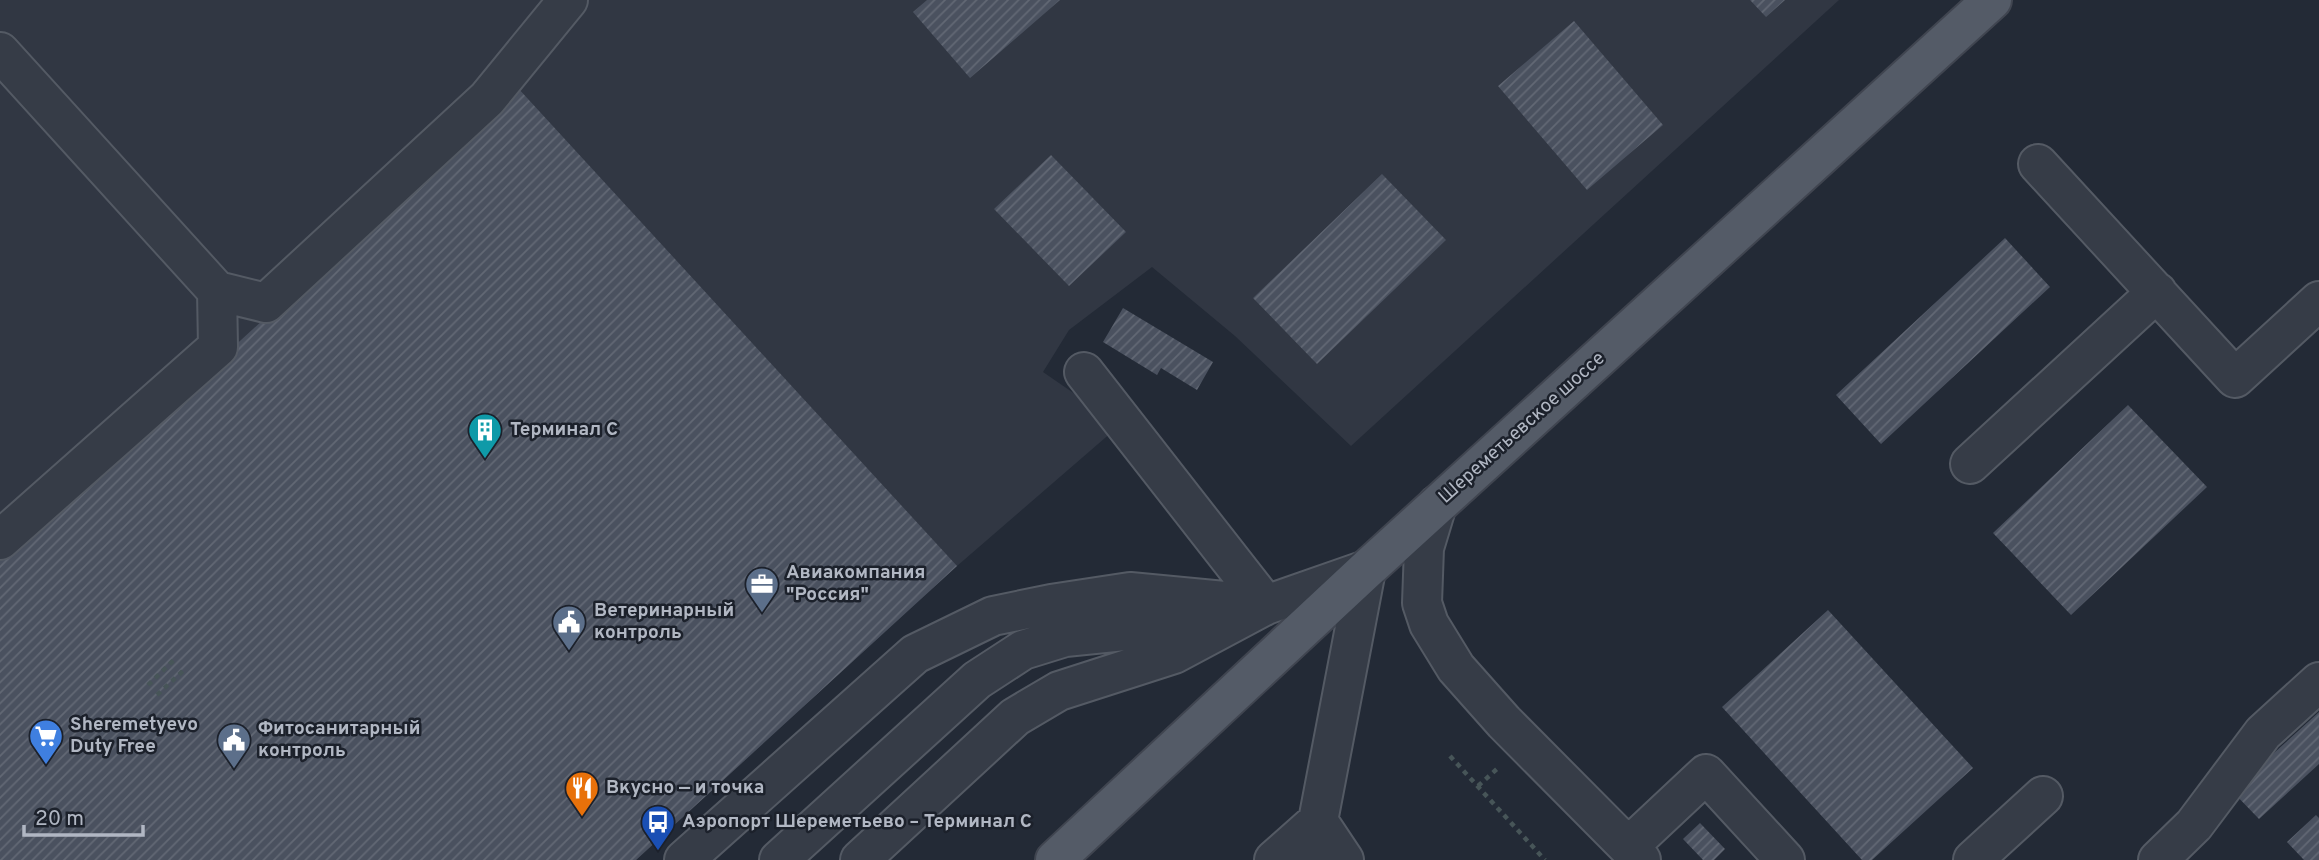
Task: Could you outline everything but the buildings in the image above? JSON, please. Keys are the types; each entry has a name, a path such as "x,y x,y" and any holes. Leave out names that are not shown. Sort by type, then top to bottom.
{"main road":[{"name":"Шереметьевское шоссе","path":"1055,860 1366,569 1992,0"}],"street":[{"path":"0,540 218,347 487,99 568,0"},
{"path":"0,52 216,291 266,303"},
{"path":"2038,164 2235,378 2319,301"},
{"path":"216,291 218,347"},
{"path":"1970,464 2157,292"},
{"path":"1084,372 1266,605"},
{"path":"1437,505 1424,548 1422,603 1429,624 1456,668 1504,722 1634,853 1706,774 1784,860"},
{"path":"860,860 1015,717 1059,691 1174,654 1266,605 1366,569"},
{"path":"1313,860 1366,569"},
{"path":"684,860 915,654 993,616 1130,592 1266,605"},
{"path":"779,860 977,680 1023,650 1065,636 1134,630 1266,605"},
{"path":"2158,860 2194,825 2263,733 2319,682"},
{"path":"1973,860 2043,796"},
{"path":"1274,860 1318,821"},
{"path":"1318,821 1344,860"}],"path":[{"path":"148,685 174,660"},
{"path":"157,695 184,670"},
{"path":"1450,756 1545,860"},
{"path":"1478,786 1503,764"}],"shaded area":[{"path":"0,0 1839,0 1351,446 1235,336 1152,267 1069,330 1043,372 1120,425 957,566 636,860 0,860"}],"place":[{"name":"Терминал C","path":"485,460"},
{"name":"Авиакомпания \"Россия\"","path":"762,614"},
{"name":"Ветеринарный контроль","path":"569,652"},
{"name":"Sheremetyevo Duty Free","path":"46,766"},
{"name":"Фитосанитарный контроль","path":"234,770"},
{"name":"Вкусно — и точка","path":"582,818"},
{"name":"Аэропорт Шереметьево – Терминал C","path":"658,852"}]}
